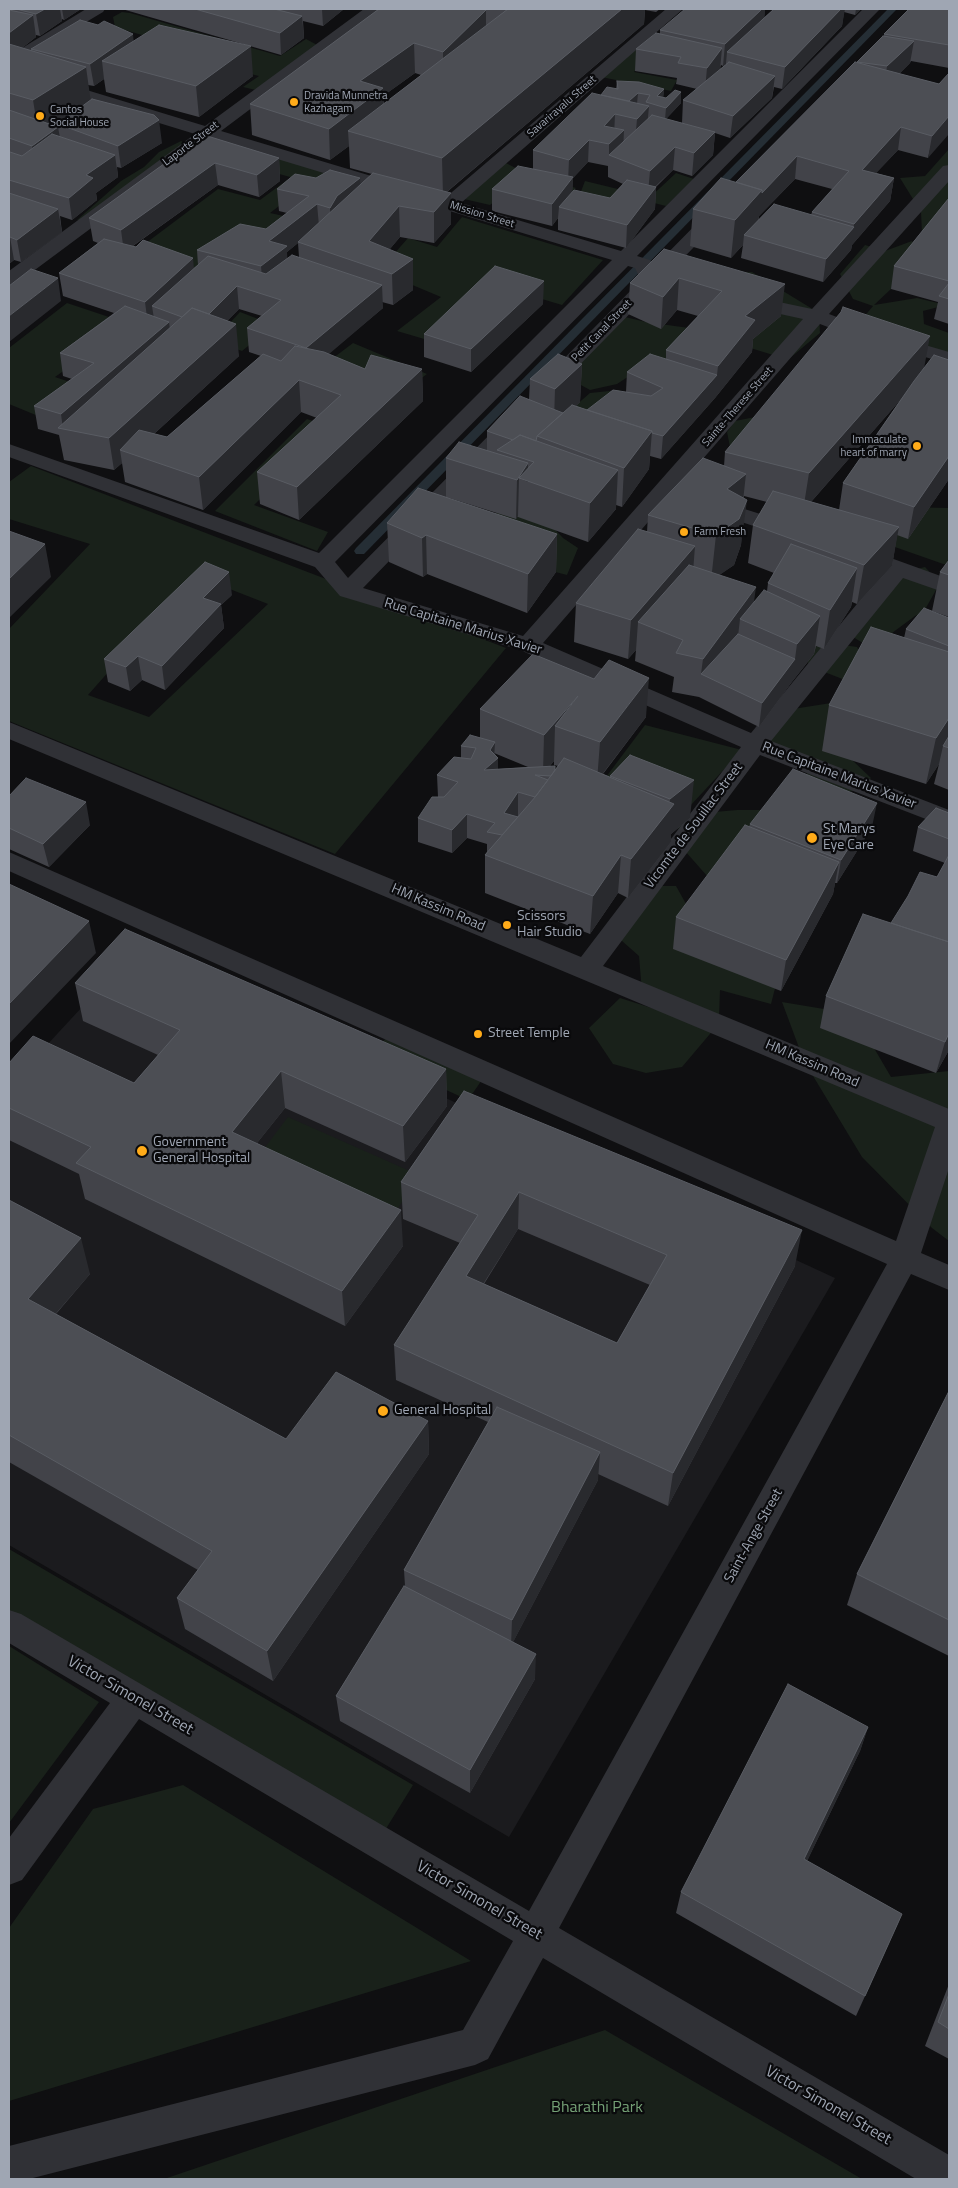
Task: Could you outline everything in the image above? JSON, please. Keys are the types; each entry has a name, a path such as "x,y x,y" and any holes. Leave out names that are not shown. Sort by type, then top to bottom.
{"street":[{"path":"9,63 97,9"},
{"name":"Laporte Street","path":"9,280 374,9"},
{"name":"Savarirayalu Street","path":"448,205 675,9"},
{"path":"324,562 623,258 872,9"},
{"name":"Mission Street","path":"9,72 643,264 651,280"},
{"name":"Sainte-Therese Street","path":"528,645 682,495 818,316 949,170"},
{"name":"Petit Canal Street","path":"538,396 733,197"},
{"path":"651,280 688,288"},
{"path":"725,296 818,316 853,330 949,358"},
{"path":"9,450 324,562 348,591 525,410"},
{"path":"682,495 807,537"},
{"path":"864,556 949,586"},
{"name":"Vicomte de Souillac Street","path":"587,969 755,744 899,568"},
{"name":"Rue Capitaine Marius Xavier","path":"348,591 528,645 755,744 949,819"},
{"name":"HM Kassim Road","path":"9,730 587,969 949,1122"},
{"path":"9,861 949,1278"},
{"name":"Saint-Ange Street","path":"9,2165 475,2046 905,1258 949,1127"},
{"name":"Victor Simonel Street","path":"9,1625 949,2176"},
{"path":"9,1867 134,1698"}],"shaded area":[{"name":"General Hospital","path":"132,953 835,1278 509,1837 9,1545 9,1086"}],"green space":[{"path":"122,12 280,56 306,39 319,46 260,91 243,87 259,76 217,66 162,41 115,27 113,17"},
{"path":"637,46 653,52 634,72 677,80 671,91 601,77"},
{"path":"181,141 186,144 83,222 77,220 121,181 144,167 159,152"},
{"path":"232,143 345,178 330,188 214,156"},
{"path":"949,149 949,202 944,204 949,211 922,234 921,212 900,178 925,176"},
{"path":"506,163 525,173 576,188 569,195 515,185 490,205 464,199"},
{"path":"676,173 694,179 666,206 646,201"},
{"path":"287,180 306,185 270,213 302,220 195,271 138,249 218,189 260,200"},
{"path":"585,181 626,191 609,213 575,207"},
{"path":"462,217 603,260 562,305 495,285 431,341 397,331 441,297 379,271 408,238 437,247"},
{"path":"912,241 918,251 917,287 891,289 874,305 917,298 946,305 923,311 924,324 949,333 949,359 853,330 873,306 853,299 840,274 865,245 885,251"},
{"path":"752,272 819,313 820,333 790,358 744,346 710,274"},
{"path":"67,303 130,324 55,377 88,388 43,418 9,404 9,348"},
{"path":"240,312 274,325 242,351 213,341"},
{"path":"625,317 689,328 682,363 643,367 617,384 590,390 570,379 593,340"},
{"path":"353,343 427,374 404,391 316,371"},
{"path":"619,390 625,396 604,420 575,406 590,393"},
{"path":"755,417 730,447 727,432 735,421"},
{"path":"307,419 333,428 254,505 328,532 317,551 215,511"},
{"path":"31,466 506,648 335,854 9,721 9,629 90,544 9,519 9,482","holes":["194,575 268,604 149,717 88,695"]},
{"path":"531,504 563,538 578,548 567,575 536,567 486,516"},
{"path":"901,507 949,508 949,566 892,546"},
{"path":"925,567 940,583 923,613 915,616 892,633 908,645 892,661 840,629 908,571"},
{"path":"823,642 857,647 867,665 845,680 809,666 805,654"},
{"path":"831,703 829,738 871,778 860,789 838,795 814,786 794,751 772,746 764,733 793,709"},
{"path":"645,725 742,750 690,806 603,781"},
{"path":"737,810 775,810 708,877 685,851 677,824 703,813"},
{"path":"649,886 676,886 690,911 781,965 771,1004 720,990 719,1019 642,992 639,956 613,933"},
{"path":"620,998 715,1028 682,1067 646,1073 613,1064 589,1028"},
{"path":"782,1002 854,1014 891,1077 949,1071 949,1241 932,1228 862,1157 804,1061"},
{"path":"388,1036 484,1077 468,1100 370,1055"},
{"path":"288,1117 421,1176 384,1227 251,1166"},
{"path":"9,1549 413,1785 379,1840 9,1619"},
{"path":"9,1646 99,1702 9,1823"},
{"path":"183,1785 471,1961 9,2101 9,1928 93,1809"},
{"name":"Bharathi Park","path":"605,2030 862,2179 164,2179"}],"building":[{"path":"16,9 45,9 36,14"},
{"path":"195,9 274,9 302,16 280,33"},
{"path":"379,9 486,10 443,52 414,43 360,81 383,88 329,129 250,104"},
{"path":"508,9 622,9 442,158 348,131"},
{"path":"685,9 762,9 725,44 660,30"},
{"path":"774,9 841,9 785,67 727,52"},
{"path":"909,9 949,9 949,45 884,34"},
{"path":"9,10 33,15 9,33"},
{"path":"80,20 98,25 104,21 133,34 90,64 31,49"},
{"path":"159,25 251,46 196,86 102,61"},
{"path":"656,33 722,48 707,68 678,63 681,57 636,49"},
{"path":"883,36 914,41 887,66 857,62"},
{"path":"9,44 86,67 33,100 9,93"},
{"path":"729,62 775,76 733,116 683,100"},
{"path":"855,62 939,84 949,73 949,116 932,136 901,127 862,170 894,178 854,224 812,212 849,171 797,156 762,193 762,190 736,182"},
{"path":"617,81 639,82 664,89 657,96 666,98 675,90 681,92 666,108 646,102 650,95 638,93 629,101 601,95 607,87 618,89"},
{"path":"592,93 649,106 637,119 615,114 604,126 624,130 609,144 589,140 569,160 533,150"},
{"path":"92,99 154,115 159,120 118,146 58,124"},
{"path":"9,110 58,127 32,146 9,138"},
{"path":"652,115 715,132 694,153 675,147 650,171 609,155"},
{"path":"52,134 115,155 86,175 93,178 69,198 9,180 9,153 22,156"},
{"path":"204,135 279,158 257,175 215,163 121,230 89,218"},
{"path":"518,166 573,177 552,204 492,189"},
{"path":"330,170 360,178 337,196 330,208 317,204 269,241 287,246 261,266 197,250 240,224 266,229 309,196 277,189 295,174 316,178"},
{"path":"373,173 451,193 434,212 399,206 369,241 413,259 392,274 298,242"},
{"path":"721,178 762,190 735,220 693,209"},
{"path":"627,180 656,187 627,225 559,207 574,190 610,198"},
{"path":"9,193 58,209 17,240 9,238"},
{"path":"949,198 949,281 894,266"},
{"path":"774,204 854,227 826,259 744,235"},
{"path":"104,239 136,247 143,240 193,258 145,302 59,273"},
{"path":"664,249 785,284 745,316 755,320 718,366 666,350 722,291 679,278 663,297 630,283"},
{"path":"292,255 382,285 306,348 247,328 281,300 237,286 209,314 192,308 182,317 152,306 208,256 266,274"},
{"path":"495,266 544,281 471,349 424,334"},
{"path":"31,269 58,278 9,316 9,286"},
{"path":"949,283 949,299 939,296"},
{"path":"125,306 169,322 61,414 34,406 94,363 60,353"},
{"path":"843,307 930,336 809,473 725,452 841,312"},
{"path":"192,308 236,324 109,438 58,428"},
{"path":"295,346 324,352 365,369 371,355 422,369 297,487 257,472 341,395 299,380 199,477 120,450 139,430 167,437 263,354 281,361"},
{"path":"558,354 582,364 555,389 530,379"},
{"path":"650,354 717,375 663,436 587,410 613,390 651,396 663,388 627,372"},
{"name":"Immaculate heart of marry","path":"934,355 949,360 949,456 914,507 843,483 914,381"},
{"path":"520,396 563,413 537,436 536,441 520,435 513,440 487,431"},
{"path":"572,405 652,431 624,468 537,436"},
{"path":"520,435 618,470 590,503 519,478 534,462 497,450"},
{"path":"459,442 528,463 517,480 446,458"},
{"path":"703,458 746,474 727,489 747,500 739,519 716,535 648,515"},
{"path":"418,488 557,534 528,574 426,535 422,538 387,523"},
{"path":"773,491 899,527 864,565 753,525"},
{"path":"638,529 695,546 631,620 576,603"},
{"path":"9,531 45,544 9,579"},
{"path":"791,544 857,568 830,610 768,583"},
{"path":"949,560 949,575 940,572"},
{"path":"205,562 229,572 203,598 221,604 162,666 138,656 126,667 104,659"},
{"path":"689,565 756,587 703,659 676,653 683,640 638,622"},
{"path":"764,590 820,616 797,644 740,619"},
{"path":"924,608 949,618 949,646 906,629"},
{"path":"871,627 949,652 949,718 936,738 829,705"},
{"path":"738,634 795,659 762,703 701,674"},
{"path":"533,654 594,679 609,660 649,678 600,742 555,726 578,696 544,735 480,709"},
{"path":"470,735 495,742 490,750 498,758 484,770 555,766 551,776 535,775 548,780 535,797 518,792 504,813 518,817 502,835 487,832 495,823 467,814 452,830 418,818 432,797 444,797 458,782 437,775 454,757 471,759 476,748 461,746"},
{"path":"949,736 949,748 943,746"},
{"path":"630,755 694,780 670,799 610,776"},
{"path":"564,758 674,804 631,859 621,855 593,896 485,855 536,796"},
{"path":"793,769 877,803 841,860 750,824"},
{"path":"26,778 86,802 43,844 9,828 9,796"},
{"path":"936,808 949,813 949,839 918,827"},
{"path":"745,825 839,862 786,960 676,917"},
{"path":"949,855 949,942 891,923 920,872 937,877"},
{"path":"9,884 89,921 9,1004"},
{"path":"863,914 949,942 949,1033 945,1042 826,996"},
{"name":"Government General Hospital","path":"125,929 446,1069 403,1126 281,1071 232,1132 401,1210 342,1291 76,1163 91,1147 9,1108 9,1063 33,1036 134,1083 180,1030 75,983"},
{"path":"464,1091 802,1230 673,1473 394,1345 478,1215 401,1182","holes":["519,1192 667,1255 617,1343 466,1276"]},
{"path":"9,1200 81,1238 28,1299 286,1439 336,1372 428,1421 267,1651 177,1598 212,1551 9,1435"},
{"path":"949,1391 949,1620 857,1574"},
{"path":"497,1407 600,1452 512,1620 404,1570"},
{"path":"404,1586 536,1654 470,1770 336,1696"},
{"path":"788,1684 868,1727 804,1859 902,1914 865,1996 681,1892"},
{"path":"949,1994 949,2029 938,2022"}],"waterway":[{"path":"360,551 893,9"}],"place":[{"name":"Dravida Munnetra Kazhagam","path":"294,102"},
{"name":"Cantos Social House","path":"40,116"},
{"name":"Immaculate heart of marry","path":"917,446"},
{"name":"Farm Fresh","path":"684,532"},
{"name":"St Marys Eye Care","path":"812,838"},
{"name":"Scissors Hair Studio","path":"507,925"},
{"name":"Street Temple","path":"478,1034"},
{"name":"Government General Hospital","path":"142,1151"},
{"name":"General Hospital","path":"383,1411"}]}
